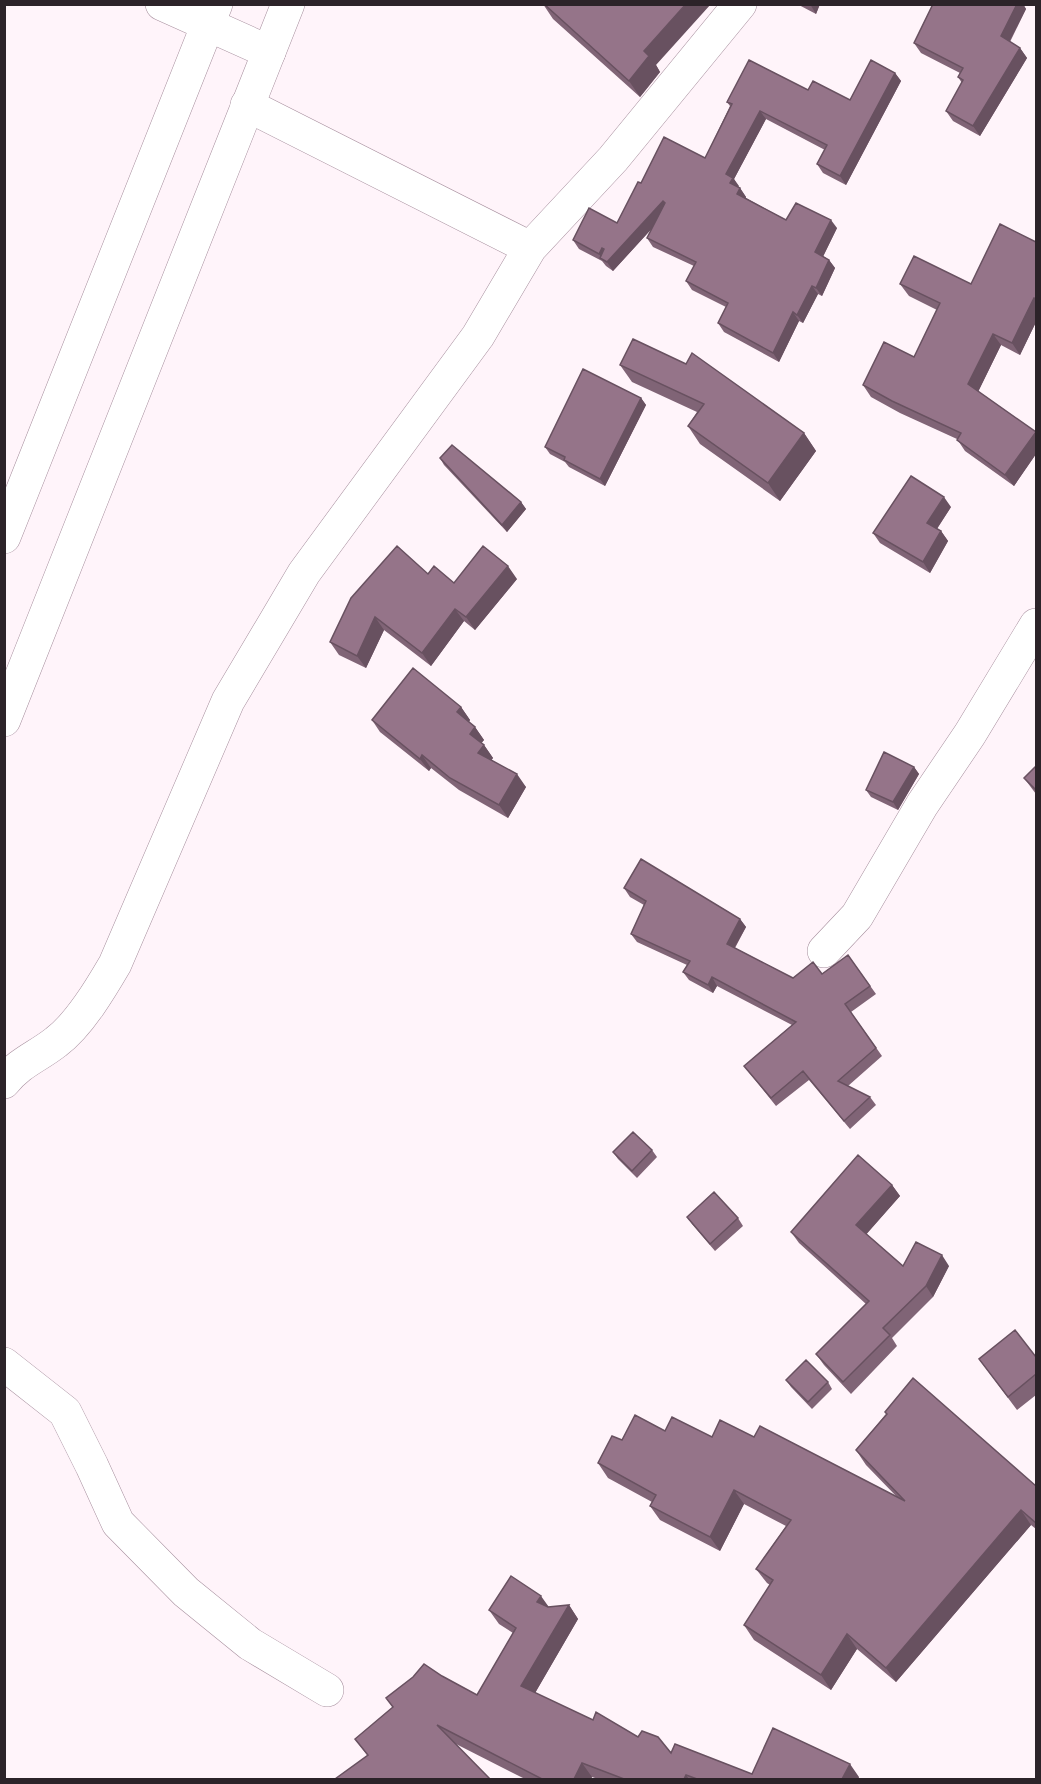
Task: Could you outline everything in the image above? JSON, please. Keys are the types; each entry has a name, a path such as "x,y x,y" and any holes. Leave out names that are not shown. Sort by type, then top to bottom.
{"street":[{"path":"162,4 212,15 269,52"},
{"path":"4,720 288,4"},
{"path":"4,1082 15,1068 58,1041 92,1003 116,964 228,700 304,573 478,336 530,248 613,159 740,4"},
{"path":"4,537 212,15"},
{"path":"247,105 530,248"},
{"path":"824,951 857,916 922,805 970,734 1036,625"},
{"path":"4,1364 65,1412 118,1523 163,1569 186,1592 250,1644 327,1690"}],"building":[{"path":"544,4 686,4 644,51 649,56 629,81"},
{"path":"933,4 1017,4 1001,36 1020,48 973,126 946,111 963,80 958,77 963,68 914,43"},
{"path":"749,60 808,90 813,81 850,100 871,60 895,73 840,176 817,164 827,145 760,111 726,174 733,178 730,183 740,188 737,194 786,220 796,203 831,220 815,252 829,260 816,288 812,286 797,315 793,312 773,353 718,323 728,303 686,281 696,262 647,238 665,203 663,201 607,262 600,258 604,249 602,248 599,254 573,240 589,208 617,223 638,182 641,183 664,137 705,158 732,104 727,102"},
{"path":"1000,224 1036,242 1036,299 1034,298 1012,343 993,334 968,384 1036,432 1005,475 957,440 961,433 863,385 884,342 914,357 940,303 900,284 914,256 971,284"},
{"path":"633,339 686,364 692,353 804,433 768,483 688,426 704,404 620,365"},
{"path":"583,369 641,398 600,479 545,447"},
{"path":"452,445 521,502 502,525 440,458"},
{"path":"911,476 944,497 927,523 941,531 923,562 873,533"},
{"path":"397,546 428,574 434,566 454,583 483,546 508,566 466,617 455,609 422,653 375,617 357,656 330,642 351,598"},
{"path":"413,668 461,707 457,712 475,727 470,734 484,745 478,753 517,774 499,805 450,778 422,755 420,759 372,720"},
{"path":"884,752 914,767 893,802 866,790"},
{"path":"1036,766 1036,790 1024,778"},
{"path":"641,859 740,919 727,944 793,978 813,962 822,974 848,955 870,986 845,1004 876,1048 838,1081 870,1097 844,1121 803,1071 771,1098 744,1066 796,1022 712,977 708,985 683,972 690,961 631,934 646,901 624,888"},
{"path":"633,1132 652,1150 632,1171 613,1152"},
{"path":"858,1155 892,1185 856,1225 903,1266 916,1242 942,1255 926,1286 883,1328 890,1335 843,1382 816,1354 869,1301 791,1232"},
{"path":"714,1192 738,1218 710,1244 687,1217"},
{"path":"1015,1330 1036,1357 1036,1374 1008,1397 979,1359"},
{"path":"806,1360 828,1382 808,1402 786,1380"},
{"path":"913,1378 1036,1486 1036,1523 1021,1510 886,1668 847,1634 821,1675 744,1625 773,1580 756,1569 791,1520 734,1490 710,1537 650,1506 656,1495 598,1463 612,1436 622,1440 635,1415 665,1431 672,1417 712,1437 720,1420 754,1437 760,1426 905,1501 856,1450 887,1414 885,1412"},
{"path":"511,1576 541,1596 537,1602 548,1607 569,1605 521,1686 593,1720 596,1712 638,1737 642,1731 658,1737 671,1753 675,1744 752,1774 773,1728 850,1764 842,1779 697,1779 686,1775 684,1779 624,1779 582,1763 574,1779 542,1779 437,1725 490,1779 335,1779 368,1755 355,1739 393,1707 386,1698 413,1677 424,1664 477,1695 516,1628 489,1610"}]}
